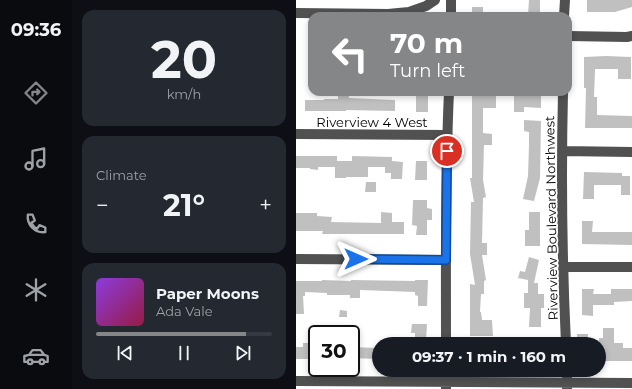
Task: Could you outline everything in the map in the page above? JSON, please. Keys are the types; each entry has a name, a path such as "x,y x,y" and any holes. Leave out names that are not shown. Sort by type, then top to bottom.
{"street":[{"path":"410,12 426,6 435,0"},
{"path":"451,0 451,12"},
{"path":"564,12 565,0"},
{"path":"296,13 308,13"},
{"path":"572,36 632,36"},
{"path":"446,337 447,135 449,96"},
{"name":"Riverview Boulevard Northwest","path":"563,96 562,267 566,337"},
{"name":"Riverview 4 West","path":"296,134 447,135"},
{"path":"562,151 632,152"},
{"path":"296,259 446,260"},
{"path":"562,267 632,267"},
{"path":"296,381 446,386 567,386 632,383"}],"building":[{"path":"529,0 540,0 540,12 528,12"},
{"path":"587,0 632,0 632,7 615,12 587,12"},
{"path":"472,7 483,7 483,12 472,12"},
{"path":"584,57 631,57 631,79 618,79 618,69 595,69 594,97 597,97 597,115 632,116 632,128 585,128 586,88 584,88"},
{"path":"338,96 349,96 349,98 395,100 395,111 305,111 305,100 338,99"},
{"path":"416,96 428,96 428,112 416,112"},
{"path":"472,96 496,96 496,108 483,108 483,133 492,134 492,145 484,145 483,180 486,197 483,198 482,243 487,243 487,255 482,255 486,280 484,281 484,294 481,294 480,312 482,320 492,320 493,336 470,336 470,284 475,285 470,254 471,202 474,202 470,178 472,178"},
{"path":"514,96 541,96 541,108 524,107 524,112 514,112"},
{"path":"524,120 541,121 540,178 534,201 523,199 528,176 529,145 529,132 524,131"},
{"path":"296,156 337,156 337,161 352,161 352,156 392,157 392,161 403,162 402,179 391,179 391,173 385,173 385,167 368,167 368,177 335,178 335,167 318,167 318,170 310,168 296,168"},
{"path":"416,161 427,161 427,180 415,180"},
{"path":"584,172 622,173 622,176 630,176 630,195 621,195 621,185 594,185 594,199 583,199"},
{"path":"366,182 376,182 376,192 365,192"},
{"path":"413,200 427,200 427,208 432,209 432,220 427,220 427,235 416,235 417,226 412,225"},
{"path":"381,212 392,213 392,222 404,222 404,234 322,234 323,231 296,231 296,213 317,213 317,216 332,217 331,222 381,223"},
{"path":"529,212 540,212 540,246 525,246 525,230 529,230"},
{"path":"582,221 593,221 592,232 632,232 632,245 582,244"},
{"path":"529,257 539,260 534,283 538,283 538,294 544,294 544,308 541,308 541,327 529,327 530,308 524,308 524,293 528,293 528,280 518,278 520,271 525,272"},
{"path":"428,280 427,306 418,306 418,296 415,295 415,292 360,290 360,298 350,298 350,295 327,295 327,293 305,292 305,296 303,296 304,314 296,314 296,281"},
{"path":"582,289 594,289 593,294 611,294 611,289 632,289 632,301 614,302 614,305 593,305 593,316 582,315"},
{"path":"340,310 347,311 347,317 339,317"},
{"path":"412,324 427,324 426,337 415,337 415,333 411,333"},
{"path":"603,328 614,328 614,343 623,343 623,348 632,348 632,361 606,361 606,337 603,337"},
{"path":"577,334 588,334 588,337 577,337"},
{"path":"303,343 308,343 308,359 296,359 296,347 303,347"},
{"path":"360,347 372,348 372,359 360,358"}],"route":[{"path":"356,259 446,260 447,151"}]}
